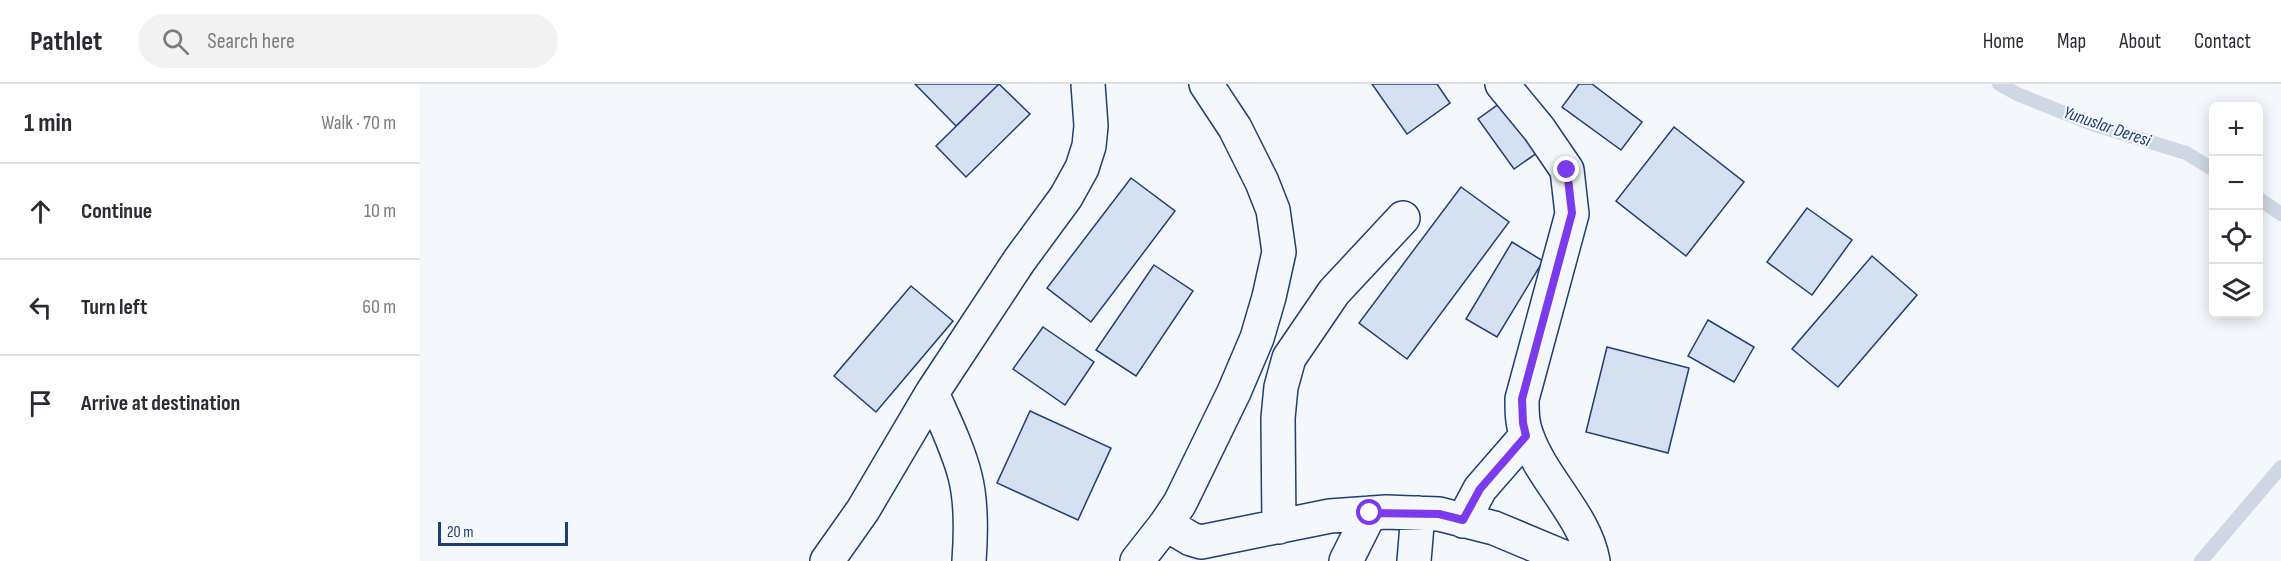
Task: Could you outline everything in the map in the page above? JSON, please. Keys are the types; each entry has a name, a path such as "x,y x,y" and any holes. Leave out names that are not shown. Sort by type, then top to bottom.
{"street":[{"path":"826,561 863,510 932,393 1018,261 1066,197 1082,168 1089,146 1091,126 1088,84"},
{"path":"1137,561 1180,503 1243,370 1260,327 1279,252 1273,210 1262,182 1235,128 1206,84"},
{"path":"1502,84 1539,129 1567,170 1572,213 1522,399 1523,423 1533,451 1591,549 1593,561"},
{"path":"1279,527 1278,418 1281,387 1289,358 1334,292 1403,218"},
{"path":"932,393 966,477 971,534 969,561"},
{"path":"1463,520 1480,489 1526,436"},
{"path":"1166,524 1191,539 1201,542 1330,516 1370,513 1439,514 1494,528 1573,561"},
{"path":"1347,561 1370,513"},
{"path":"1414,561 1418,513"}],"building":[{"path":"915,84 999,84 956,126"},
{"path":"999,84 1030,114 966,177 936,146"},
{"path":"1372,84 1437,84 1450,103 1407,134"},
{"path":"1579,84 1592,84 1642,122 1621,150 1562,107"},
{"path":"1510,96 1547,146 1514,169 1478,119"},
{"path":"1674,127 1744,182 1686,256 1616,201"},
{"path":"1131,178 1175,211 1091,322 1047,288"},
{"path":"1461,187 1509,222 1407,359 1359,323"},
{"path":"1807,208 1852,240 1812,295 1767,262"},
{"path":"1512,242 1543,261 1497,337 1466,319"},
{"path":"1872,256 1917,295 1838,387 1792,349"},
{"path":"1154,265 1193,291 1136,376 1096,350"},
{"path":"911,286 953,321 876,412 834,376"},
{"path":"1708,320 1754,347 1734,382 1688,356"},
{"path":"1043,327 1094,362 1065,405 1013,369"},
{"path":"1607,347 1689,368 1668,453 1586,432"},
{"path":"1030,411 1111,448 1078,520 997,483"}],"waterway":[{"name":"Yunuslar Deresi","path":"1999,84 2017,94 2092,124 2186,153 2209,167"},
{"name":"Yunuslar Deresi","path":"2263,201 2281,214"},
{"name":"Yunuslar Deresi","path":"2201,561 2281,467"}],"route":[{"path":"1370,513 1439,514 1463,520 1480,489 1526,436 1522,399 1572,213 1567,170"}]}
